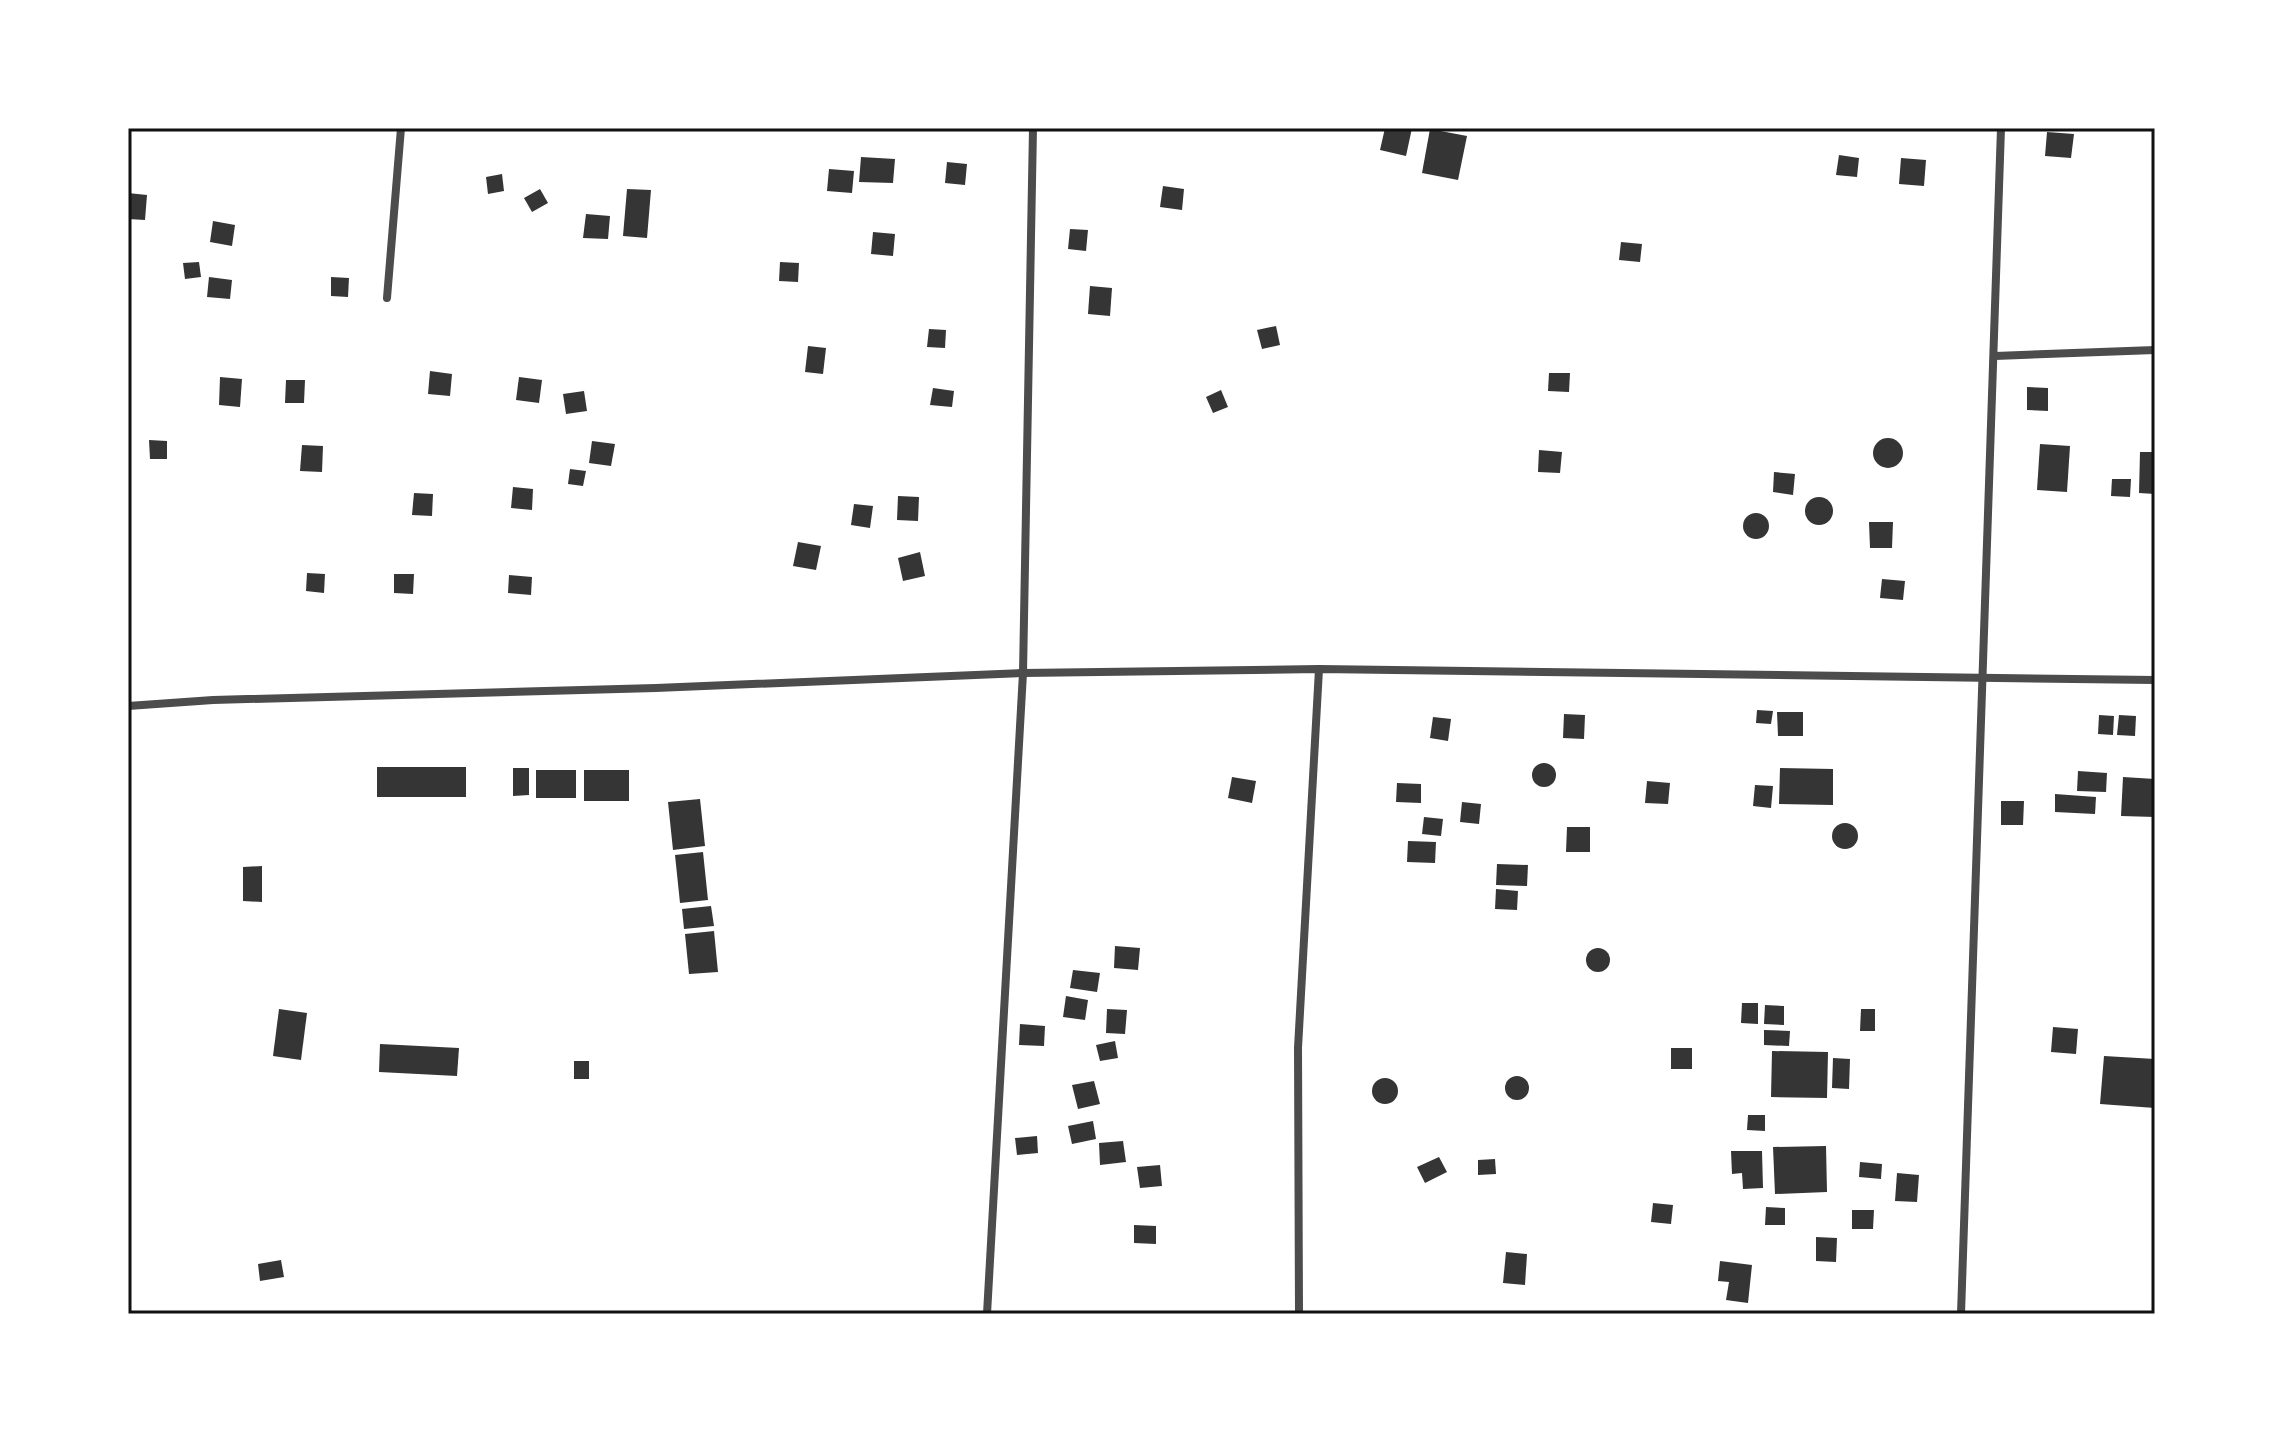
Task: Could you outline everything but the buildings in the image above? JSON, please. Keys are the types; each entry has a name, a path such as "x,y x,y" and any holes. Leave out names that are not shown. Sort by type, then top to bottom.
{"street":[{"path":"387,298 401,128"},
{"path":"987,1314 1023,673 1033,128"},
{"path":"1961,1314 2001,128"},
{"path":"1995,356 2155,350"},
{"path":"1299,1314 1298,1048 1319,669"},
{"path":"128,706 213,700 656,688 1023,673 1319,669 2155,680"}]}
